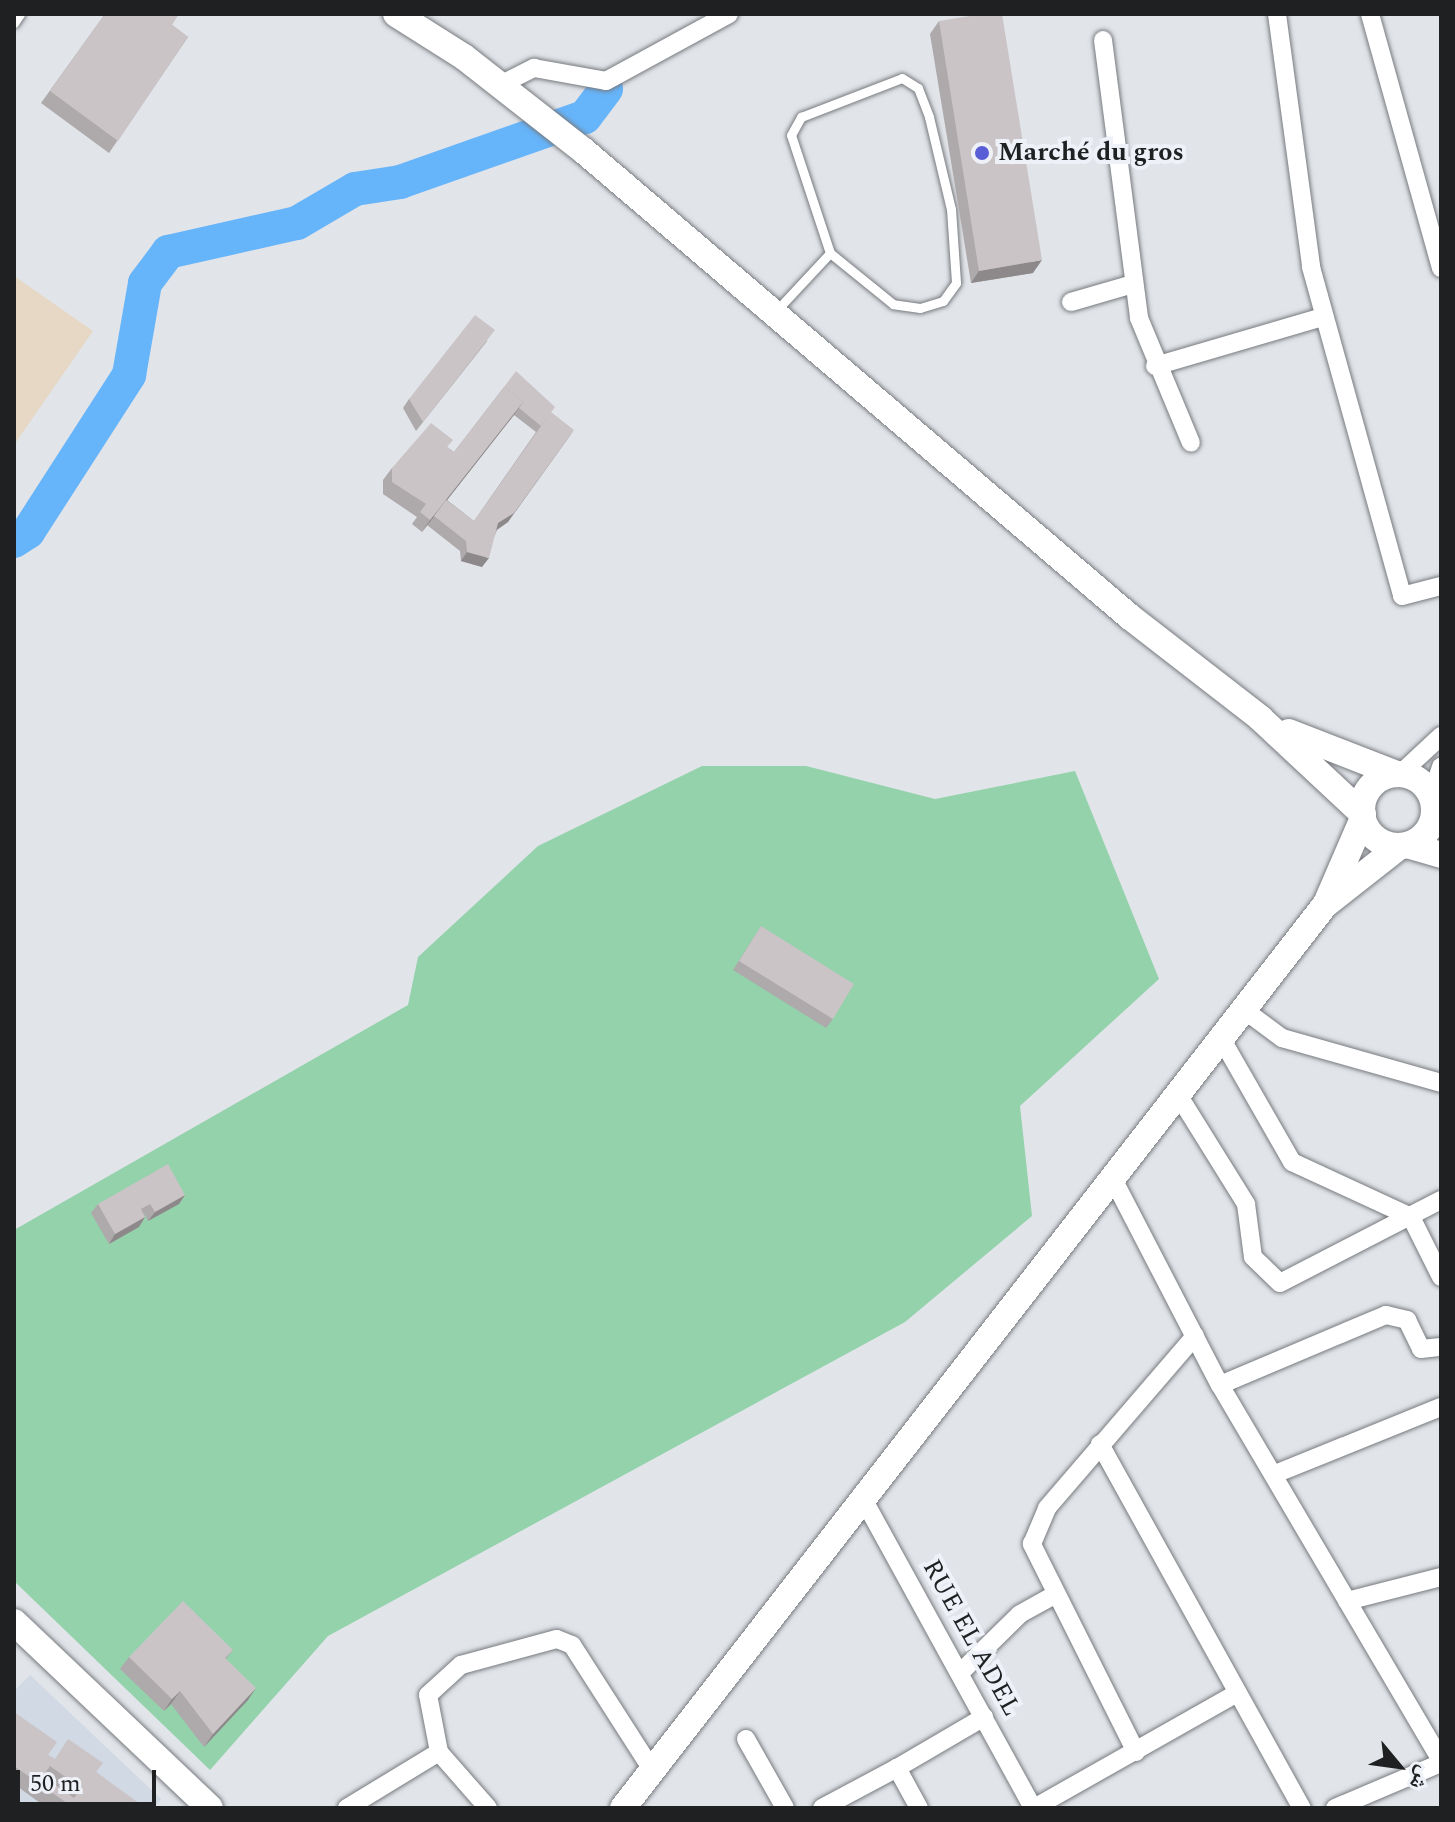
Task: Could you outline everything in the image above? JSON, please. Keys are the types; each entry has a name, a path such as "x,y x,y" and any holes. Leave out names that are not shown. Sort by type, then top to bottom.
{"main road":[{"path":"396,14 508,88 1130,617 1260,718 1363,816 1372,836 1441,855"},
{"path":"623,1808 861,1495 1325,905 1426,833 1435,803 1398,774 1260,718"},
{"path":"1325,905 1363,816 1367,792 1398,774"},
{"path":"14,1622 202,1805"}],"street":[{"path":"508,88 534,68 606,81 729,14"},
{"path":"1277,14 1323,317 1402,596 1441,586"},
{"path":"1370,14 1441,268"},
{"path":"1103,40 1133,284 1155,366 1191,443"},
{"path":"1071,302 1133,284"},
{"path":"1155,366 1323,317"},
{"path":"1398,774 1441,736"},
{"path":"1435,803 1441,767"},
{"path":"1243,1009 1282,1038 1441,1083"},
{"path":"1221,1038 1292,1162 1411,1217 1441,1277"},
{"path":"1177,1093 1246,1204 1253,1257 1280,1283 1441,1200"},
{"path":"1112,1177 1220,1385 1441,1761 1335,1808"},
{"path":"1220,1385 1386,1315 1407,1320 1421,1349 1441,1347"},
{"path":"1136,1752 1033,1554 1035,1529 1100,1444 1195,1336"},
{"path":"1275,1474 1441,1407"},
{"path":"1100,1444 1302,1808"},
{"name":"RUE EL ADEL","path":"861,1495 962,1671 1033,1808"},
{"path":"1347,1601 1441,1577"},
{"path":"962,1671 1020,1614 1053,1596"},
{"path":"488,1808 439,1752 428,1695 461,1665 557,1639 572,1645 653,1771"},
{"path":"1033,1808 1237,1693"},
{"path":"822,1808 984,1717"},
{"path":"746,1739 785,1808"},
{"path":"347,1808 439,1752"},
{"path":"897,1768 919,1808"}],"lane":[{"path":"14,23 20,14"},
{"path":"902,78 918,88 929,117 951,209 956,283 943,301 920,308 893,304 830,253 791,135 794,125 902,78"},
{"path":"773,313 830,253"}],"shaded area":[{"path":"14,276 93,331 14,445"},
{"path":"30,1675 161,1799 154,1808 14,1808 14,1691"}],"green space":[{"path":"702,766 806,766 935,799 1075,771 1159,979 1020,1106 1032,1216 905,1322 328,1636 210,1770 14,1581 14,1230 408,1005 418,957 538,846"}],"building":[{"path":"105,14 179,14 172,25 188,37 118,141 50,91"},
{"name":"Marché du gros","path":"1002,14 1042,260 979,271 939,21"},
{"path":"475,315 495,330 423,422 409,399"},
{"path":"516,371 555,407 541,426 519,408 523,402 504,387"},
{"path":"504,387 523,402 430,520 420,512 426,504 392,482 392,468 431,423 453,440 447,447 454,452"},
{"path":"551,412 574,430 514,513 498,523 489,558 467,552 466,541 434,516 446,500 474,521"},
{"path":"761,926 854,984 833,1019 739,961"},
{"path":"168,1164 185,1195 155,1212 150,1204 141,1209 145,1217 115,1234 98,1204"},
{"path":"183,1601 233,1650 225,1658 256,1688 213,1734 180,1691 172,1699 129,1657"},
{"path":"14,1712 57,1742 48,1755 55,1759 68,1739 103,1763 96,1772 143,1806 74,1808 14,1766","holes":["50,1766 81,1788 74,1798 43,1776"]}],"waterway":[{"path":"14,541 28,532 129,375 145,283 168,252 297,223 355,189 400,182 585,117 606,89"}],"place":[{"name":"Marché du gros","path":"982,153"}]}
